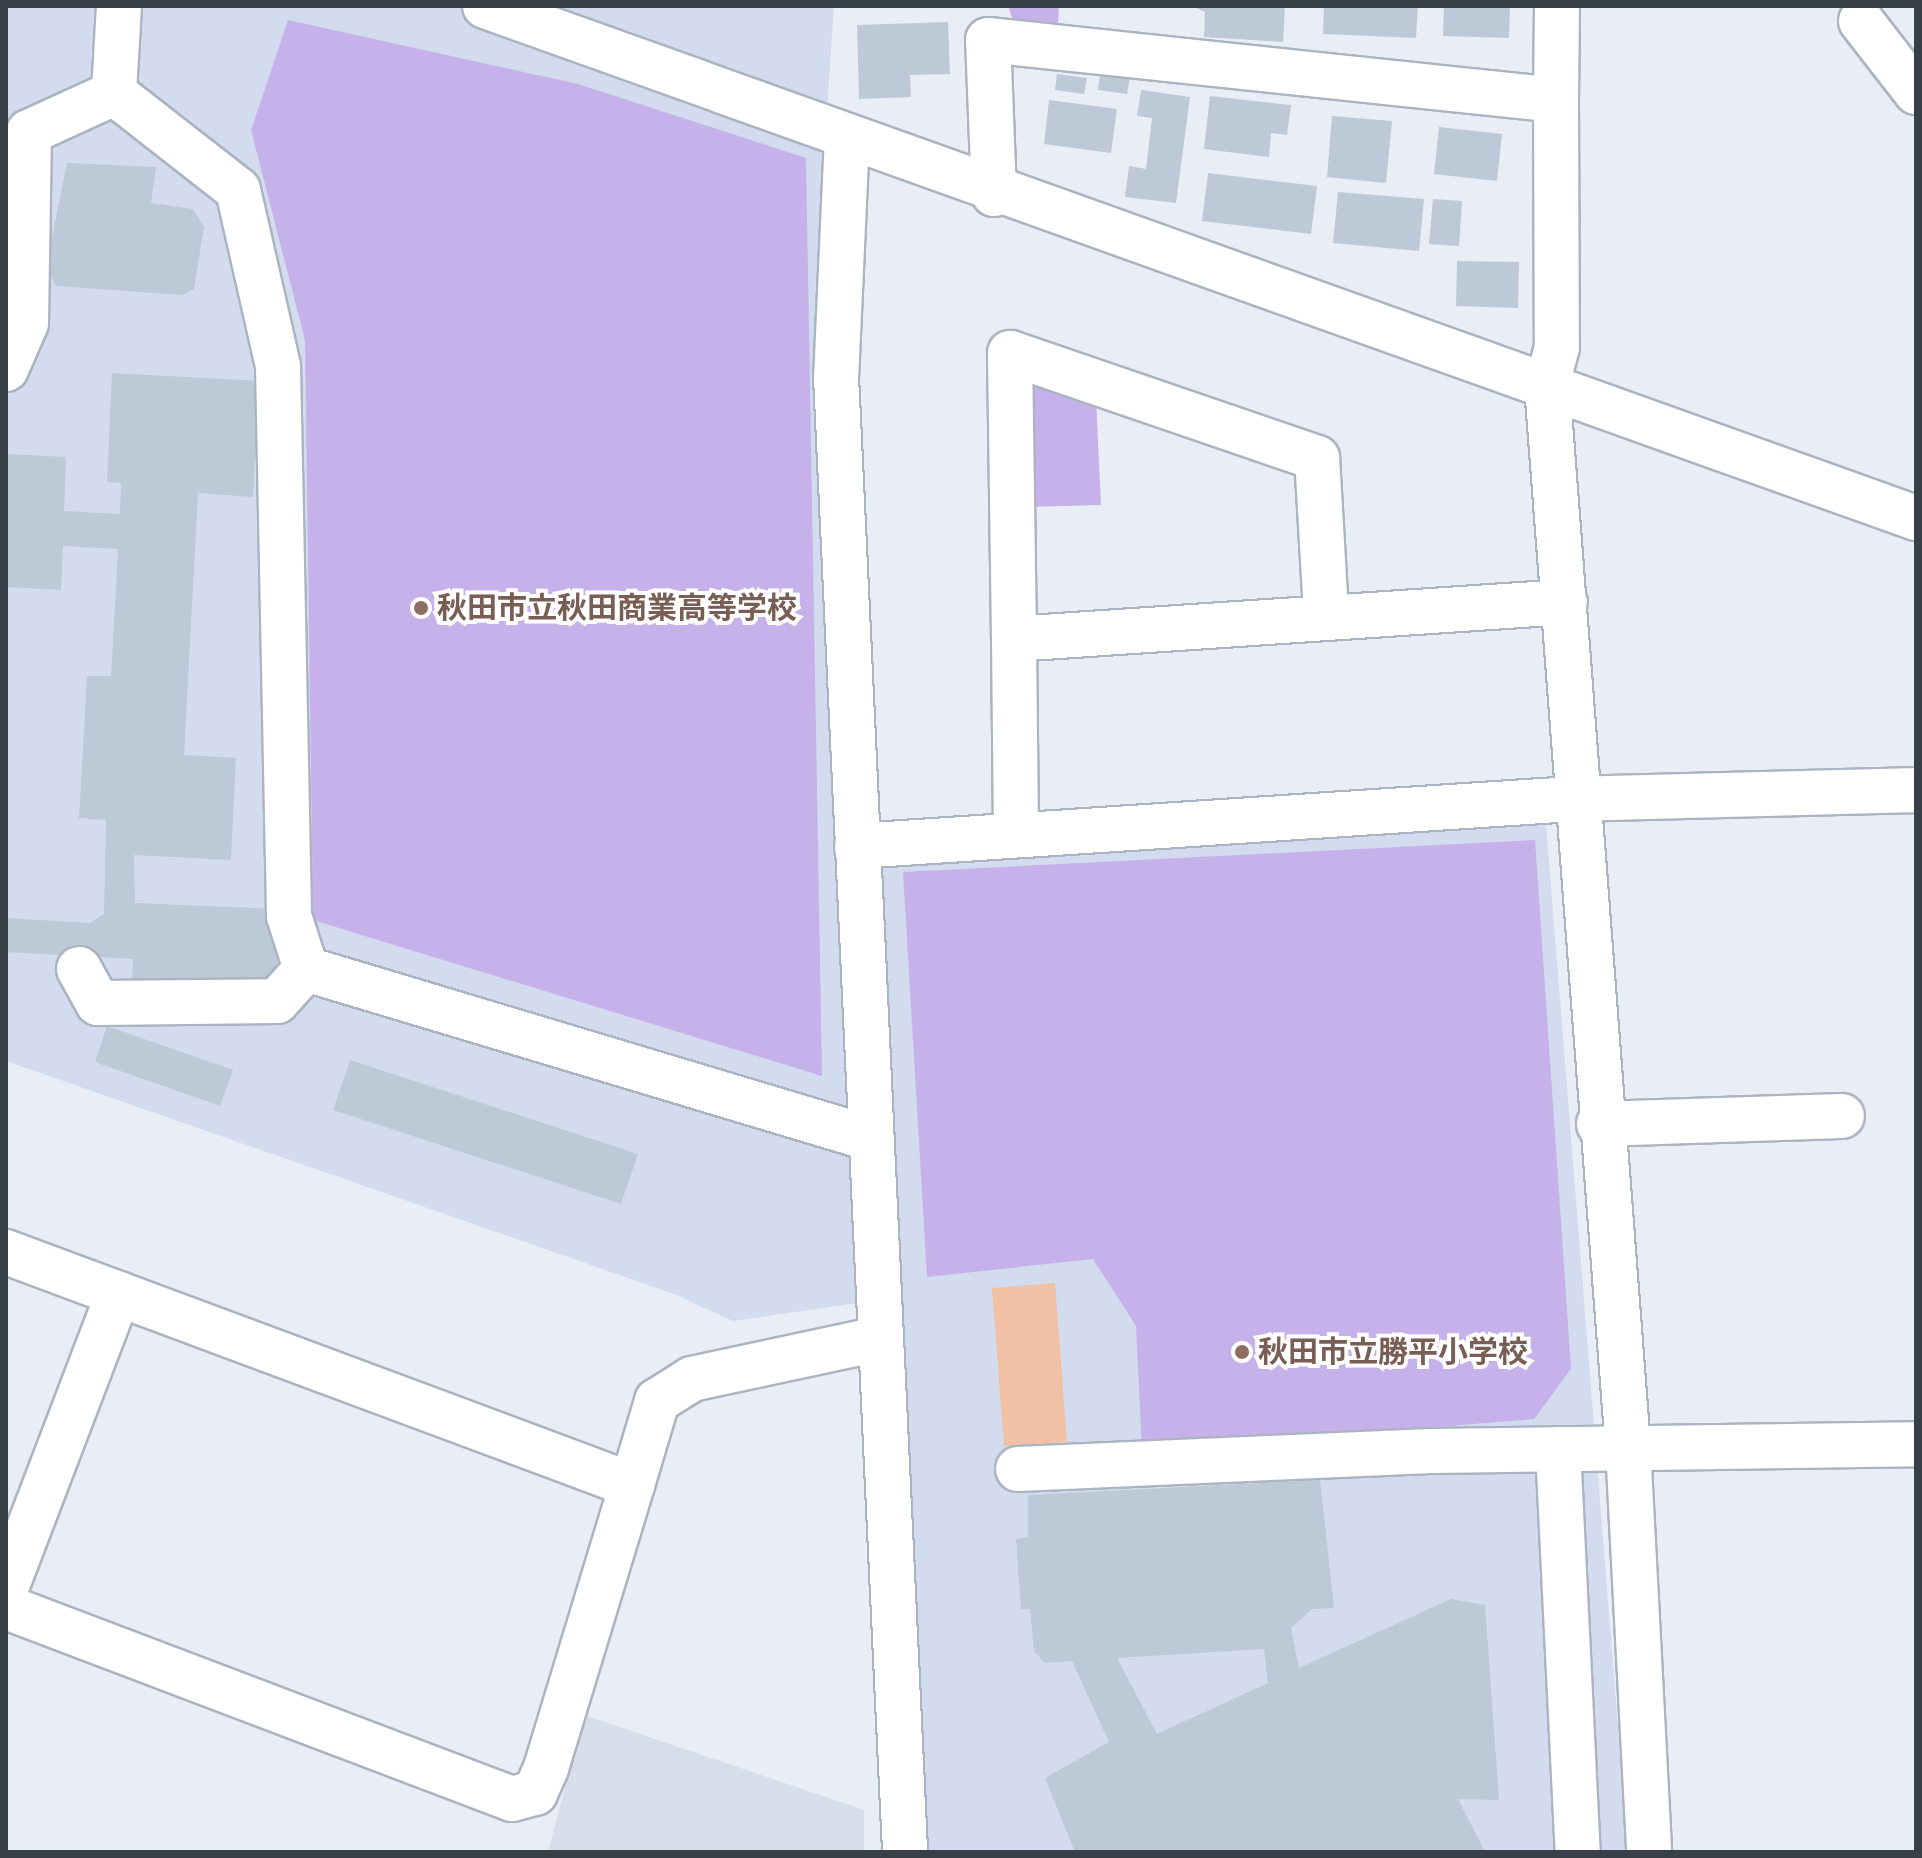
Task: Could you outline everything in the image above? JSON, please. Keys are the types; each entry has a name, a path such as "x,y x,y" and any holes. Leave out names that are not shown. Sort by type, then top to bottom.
{"street":[{"path":"114,93 119,6"},
{"path":"485,6 847,137 994,194 1547,385 1916,518"},
{"path":"1557,6 1557,347 1547,385 1565,602 1573,799 1628,1447 1649,1852"},
{"path":"1861,21 1916,92"},
{"path":"994,194 988,40 1556,100"},
{"path":"6,369 26,323 18,146 29,132 114,93"},
{"path":"114,93 238,190 278,366 289,916 306,969"},
{"path":"847,137 836,376 878,1339 905,1852"},
{"path":"1016,831 1010,353 1317,458 1326,613"},
{"path":"1014,639 1326,613 1565,602"},
{"path":"857,846 1016,831 1573,799 1916,790"},
{"path":"79,969 98,1003 277,1001 306,969"},
{"path":"306,969 869,1138"},
{"path":"1599,1124 1842,1116"},
{"path":"6,1252 632,1485"},
{"path":"6,1588 118,1294"},
{"path":"6,1607 512,1799 535,1793 546,1768 657,1401 692,1379 878,1339"},
{"path":"1018,1469 1628,1447 1916,1444"},
{"path":"1558,1449 1578,1852"}],"shaded area":[{"name":"秋田市立秋田商業高等学校","path":"6,6 834,6 824,154 857,1303 733,1321 674,1294 6,1061"},
{"path":"1008,6 1059,6 1058,24 1013,21"},
{"path":"288,20 578,84 806,158 822,1076 313,920 305,340 251,130"},
{"path":"1026,377 1096,398 1101,505 1026,507"},
{"name":"秋田市立勝平小学校","path":"1546,824 1628,1852 921,1852 871,852"},
{"path":"1535,840 1571,1369 1534,1419 1142,1451 1136,1326 1093,1259 927,1277 903,872"},
{"path":"1055,1283 1067,1442 1004,1446 992,1288"},
{"path":"584,1715 864,1810 864,1852 548,1852"}],"building":[{"path":"1192,6 1285,6 1283,42 1204,37 1205,12"},
{"path":"1324,6 1418,6 1416,38 1323,34"},
{"path":"1444,6 1510,6 1509,38 1443,36"},
{"path":"948,22 950,74 910,75 911,97 859,99 857,25"},
{"path":"1057,74 1087,78 1084,94 1055,90"},
{"path":"1100,74 1130,78 1127,94 1098,90"},
{"path":"1141,90 1190,97 1176,203 1125,197 1129,166 1146,169 1152,118 1137,116"},
{"path":"1210,96 1291,105 1287,135 1271,133 1269,157 1204,149"},
{"path":"1049,100 1117,109 1111,153 1044,144"},
{"path":"1332,116 1392,121 1386,183 1327,177"},
{"path":"1439,127 1502,134 1497,181 1434,174"},
{"path":"67,163 156,167 151,203 193,209 204,227 194,289 183,295 56,286 46,267"},
{"path":"1208,173 1317,186 1311,234 1202,221"},
{"path":"1338,192 1424,199 1419,251 1333,243"},
{"path":"1433,199 1462,201 1459,246 1429,244"},
{"path":"1457,261 1519,262 1518,308 1456,306"},
{"path":"112,373 259,381 253,497 198,493 184,755 236,758 231,860 134,855 135,903 279,909 276,989 132,983 133,959 6,952 6,918 90,923 104,914 106,820 79,818 87,676 111,676 118,549 63,546 61,590 6,587 6,454 66,457 64,511 120,514 121,483 107,482"},
{"path":"107,1026 233,1070 220,1106 95,1062"},
{"path":"350,1060 638,1154 621,1204 333,1110"},
{"path":"1320,1480 1334,1608 1312,1609 1291,1628 1299,1668 1451,1599 1485,1605 1499,1800 1458,1799 1485,1852 1075,1852 1045,1778 1109,1742 1072,1661 1045,1663 1034,1651 1030,1609 1021,1609 1016,1539 1028,1537 1028,1495","holes":["1264,1649 1268,1683 1157,1734 1117,1658"]}],"place":[{"name":"秋田市立秋田商業高等学校","path":"421,608"},
{"name":"秋田市立勝平小学校","path":"1242,1352"}]}
